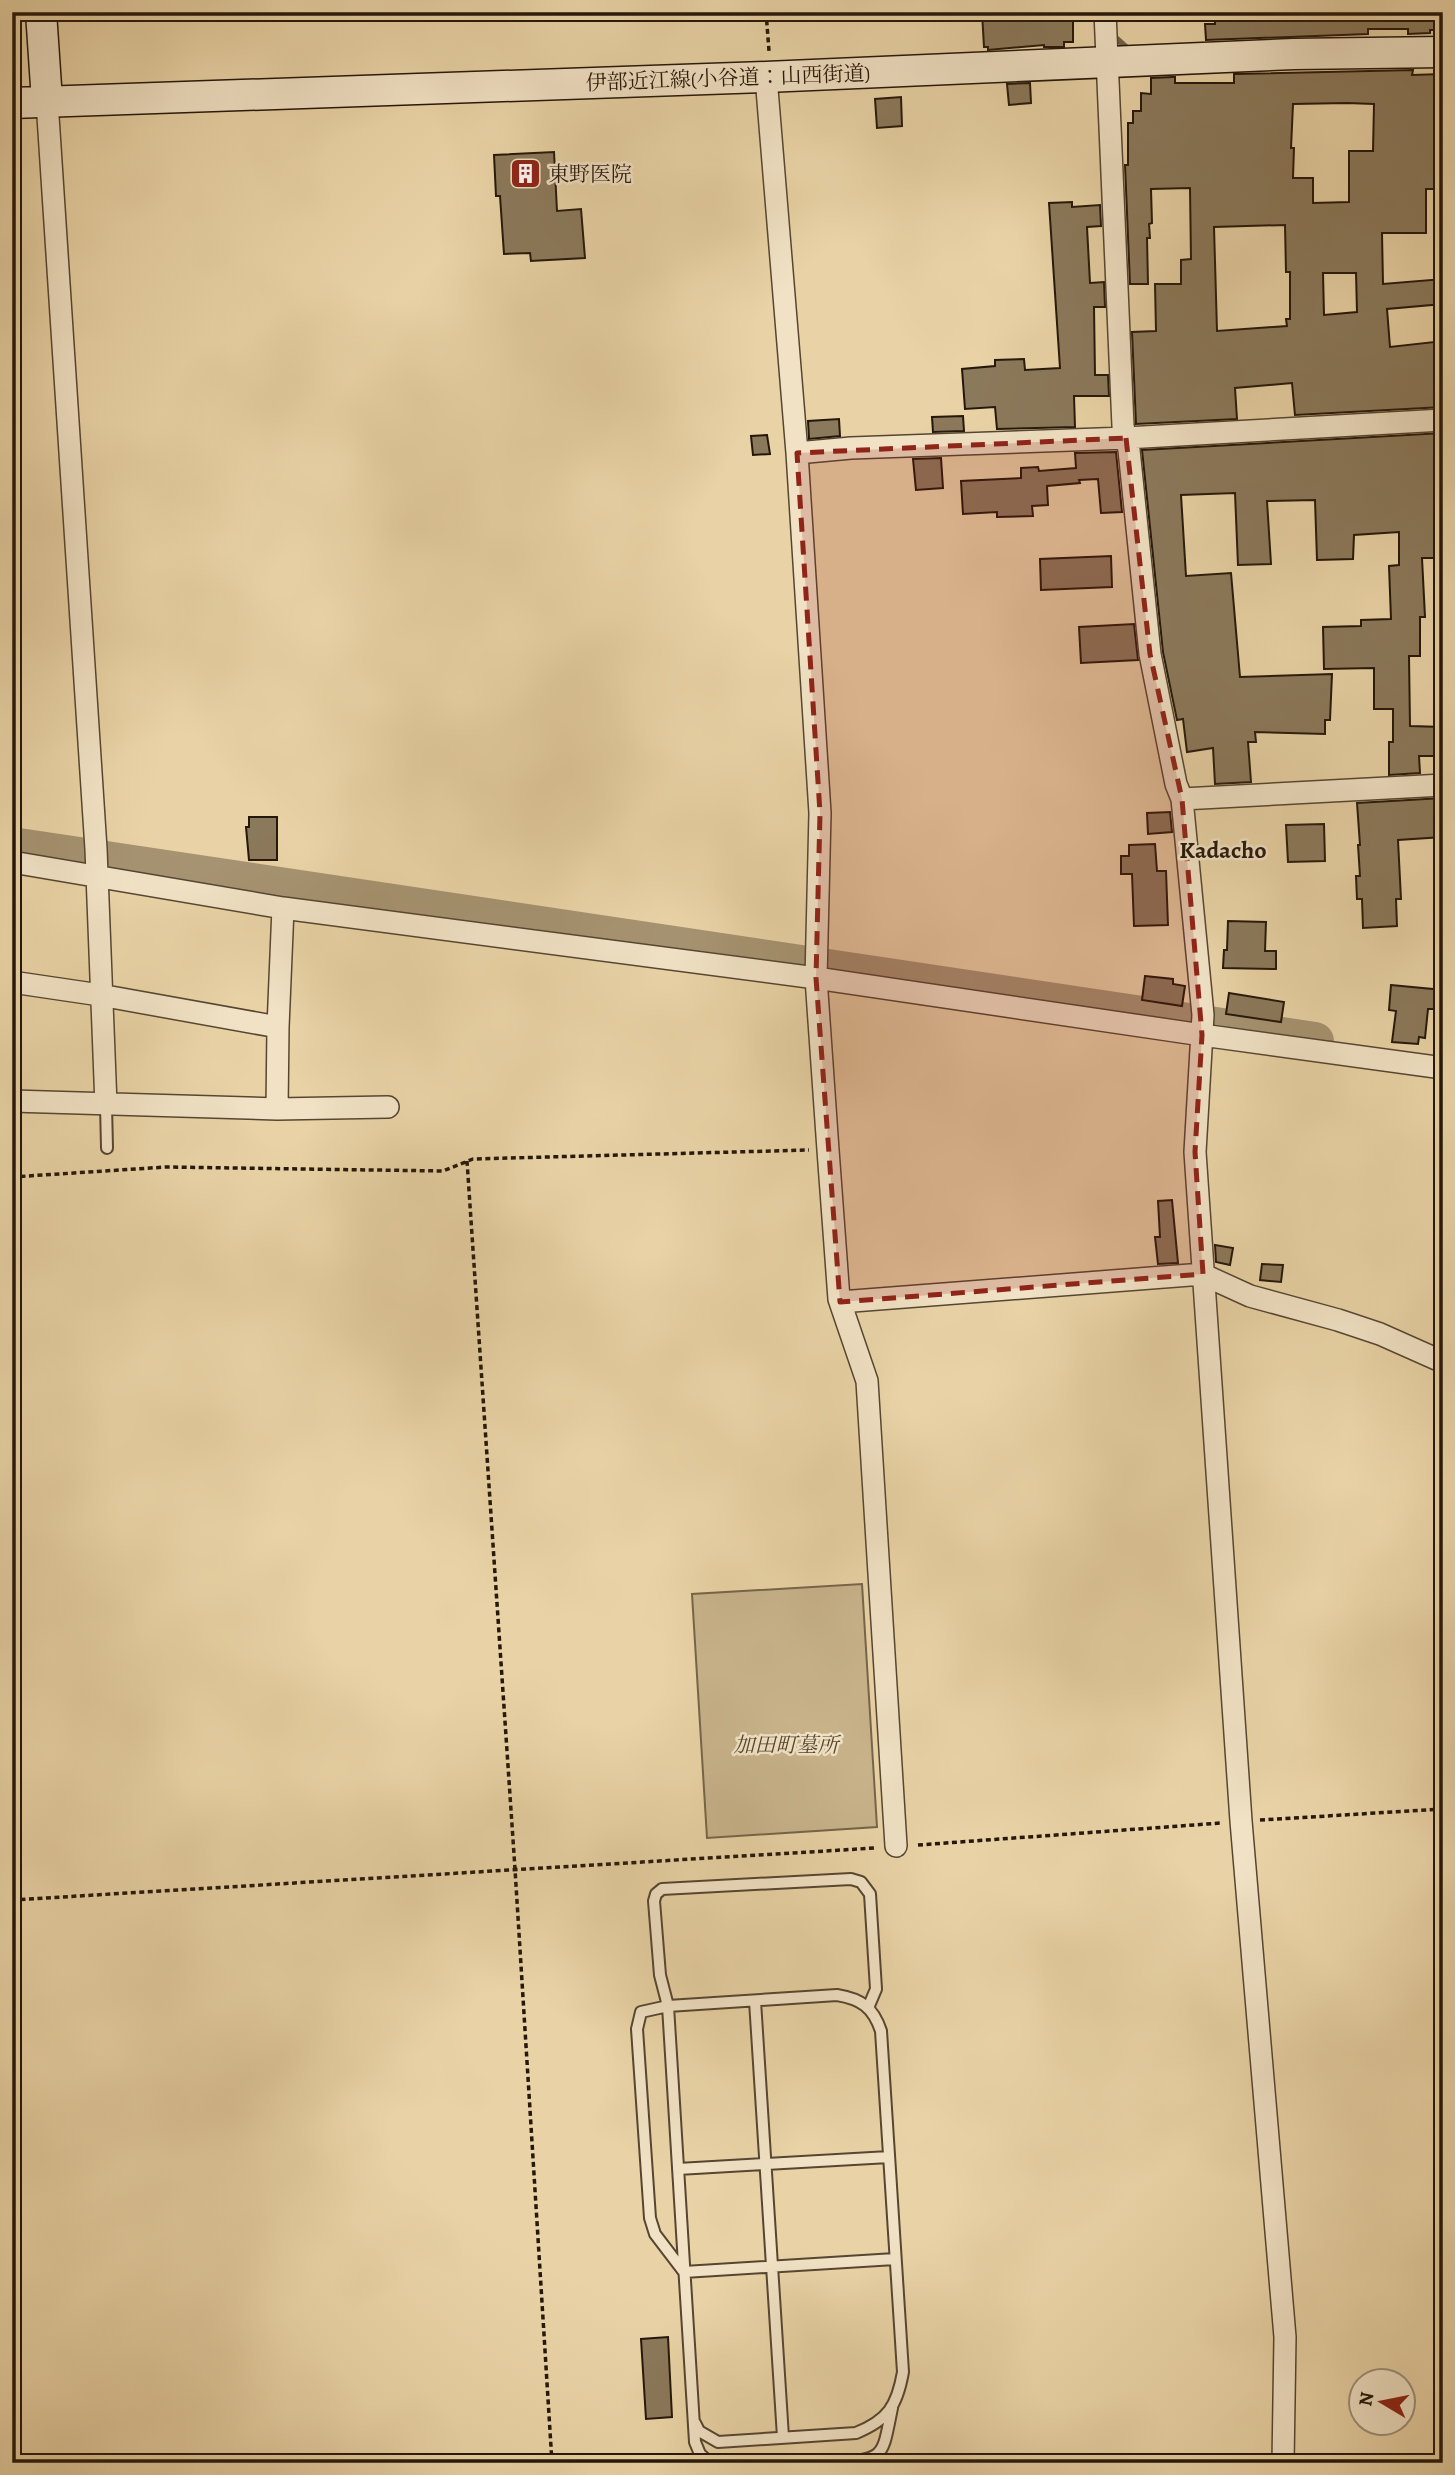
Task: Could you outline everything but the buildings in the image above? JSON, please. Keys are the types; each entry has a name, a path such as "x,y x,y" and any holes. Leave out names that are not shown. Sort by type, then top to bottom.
{"main road":[{"path":"41,12 47,101"},
{"name":"伊部近江線(小谷道：山西街道)","path":"12,103 766,77 1360,52 1443,52"}],"street":[{"path":"1105,12 1123,426 1150,654 1176,784 1182,799 1202,1027 1195,1152 1241,1821 1284,2337 1283,2463"},
{"path":"766,77 797,453 820,813 816,969 828,1150 840,1301 867,1381 896,1846"},
{"path":"47,101 96,863 106,1105"},
{"path":"797,453 852,448 1126,438 1443,420"},
{"path":"1182,799 1443,785"},
{"path":"12,862 96,863 283,908 816,969 1202,1027 1443,1068"},
{"path":"277,1109 283,908"},
{"path":"12,982 278,1027"},
{"path":"12,1101 277,1109 388,1107"},
{"path":"840,1301 1203,1275 1250,1296 1380,1334 1443,1362"}],"lane":[{"path":"106,1105 107,1148"},
{"path":"710,2463 700,2454 695,2442 668,2006 660,1975 654,1901 656,1894 662,1889 851,1879 861,1882 870,1894 876,1990 868,2008"},
{"path":"684,2272 655,2234 650,2218 637,2029 641,2012 668,2006 837,1995 856,1998 868,2008 881,2031 903,2372 900,2392 892,2409 885,2446 879,2460 835,2463"},
{"path":"755,2001 783,2437"},
{"path":"678,2169 889,2157"},
{"path":"684,2272 895,2259"},
{"path":"695,2423 699,2431 718,2442 856,2433 875,2425 892,2409"}],"path":[{"path":"766,12 770,61 766,77"},
{"path":"12,1177 166,1167 443,1171 472,1159 828,1150"},
{"path":"467,1161 552,2463"},
{"path":"12,1900 896,1846 1443,1809"}],"highlighted area":[{"path":"1126,438 1150,654 1182,799 1202,1035 1195,1152 1203,1274 840,1302 816,978 820,813 797,453"}],"green space":[{"name":"加田町墓所","path":"862,1584 877,1827 707,1838 692,1594"}],"waterway":[{"path":"1117,39 1127,48 1133,48"},
{"path":"12,846 1315,1041"}],"place":[{"name":"東野医院","path":"525,174"}],"district":[{"name":"Kadacho","path":"1223,850"}]}
